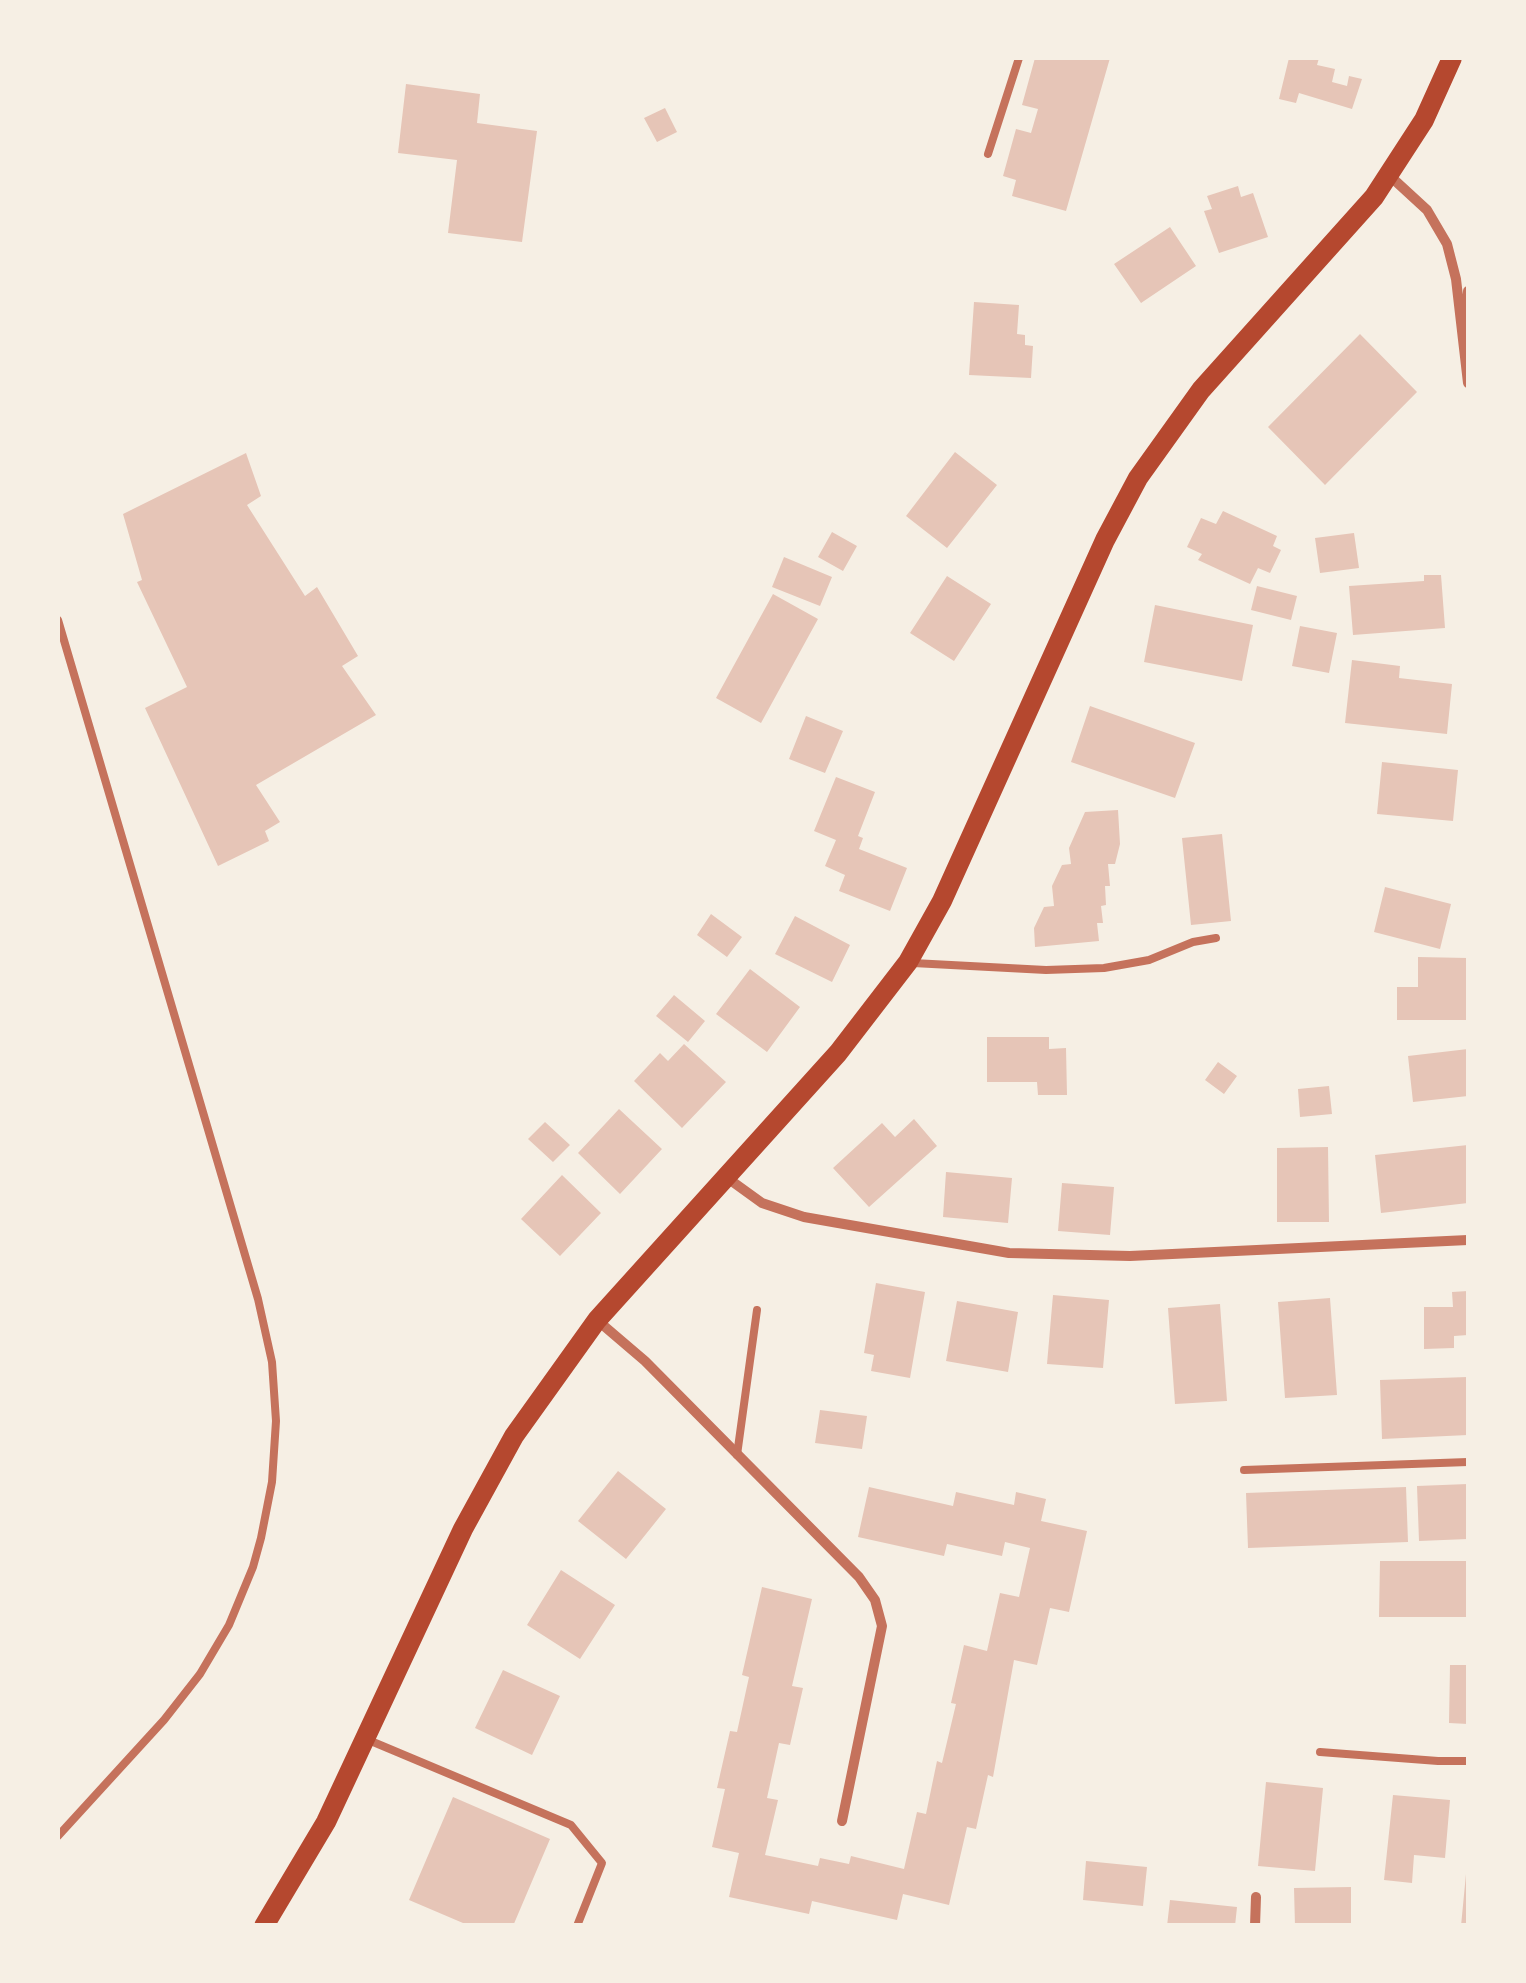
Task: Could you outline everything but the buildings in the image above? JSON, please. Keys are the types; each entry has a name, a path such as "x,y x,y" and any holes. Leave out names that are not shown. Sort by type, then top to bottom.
{"main road":[{"path":"264,1926 317,1839 478,1498 536,1402 596,1320 838,1053 908,962 942,901 1097,558 1138,478 1201,390 1343,235 1390,176 1424,120 1452,58"}],"street":[{"path":"1390,176 1427,210 1446,244 1452,260 1468,383"},
{"path":"1464,349 1468,290"},
{"path":"726,1176 762,1204 804,1218 1009,1253 1130,1256 1468,1240"},
{"path":"596,1320 644,1361 859,1577 880,1613 880,1640 842,1821"},
{"path":"1256,1897 1256,1926"}],"lane":[{"path":"988,154 1019,58"},
{"path":"58,620 258,1299 272,1362 276,1421 268,1508 253,1567 229,1625 208,1663 174,1708 58,1836"},
{"path":"908,962 1046,970 1104,968 1149,960 1193,942 1216,938"},
{"path":"736,1456 756,1310"},
{"path":"1244,1470 1468,1462"},
{"path":"366,1739 571,1825 602,1863 577,1926"},
{"path":"1320,1752 1468,1761"}]}
